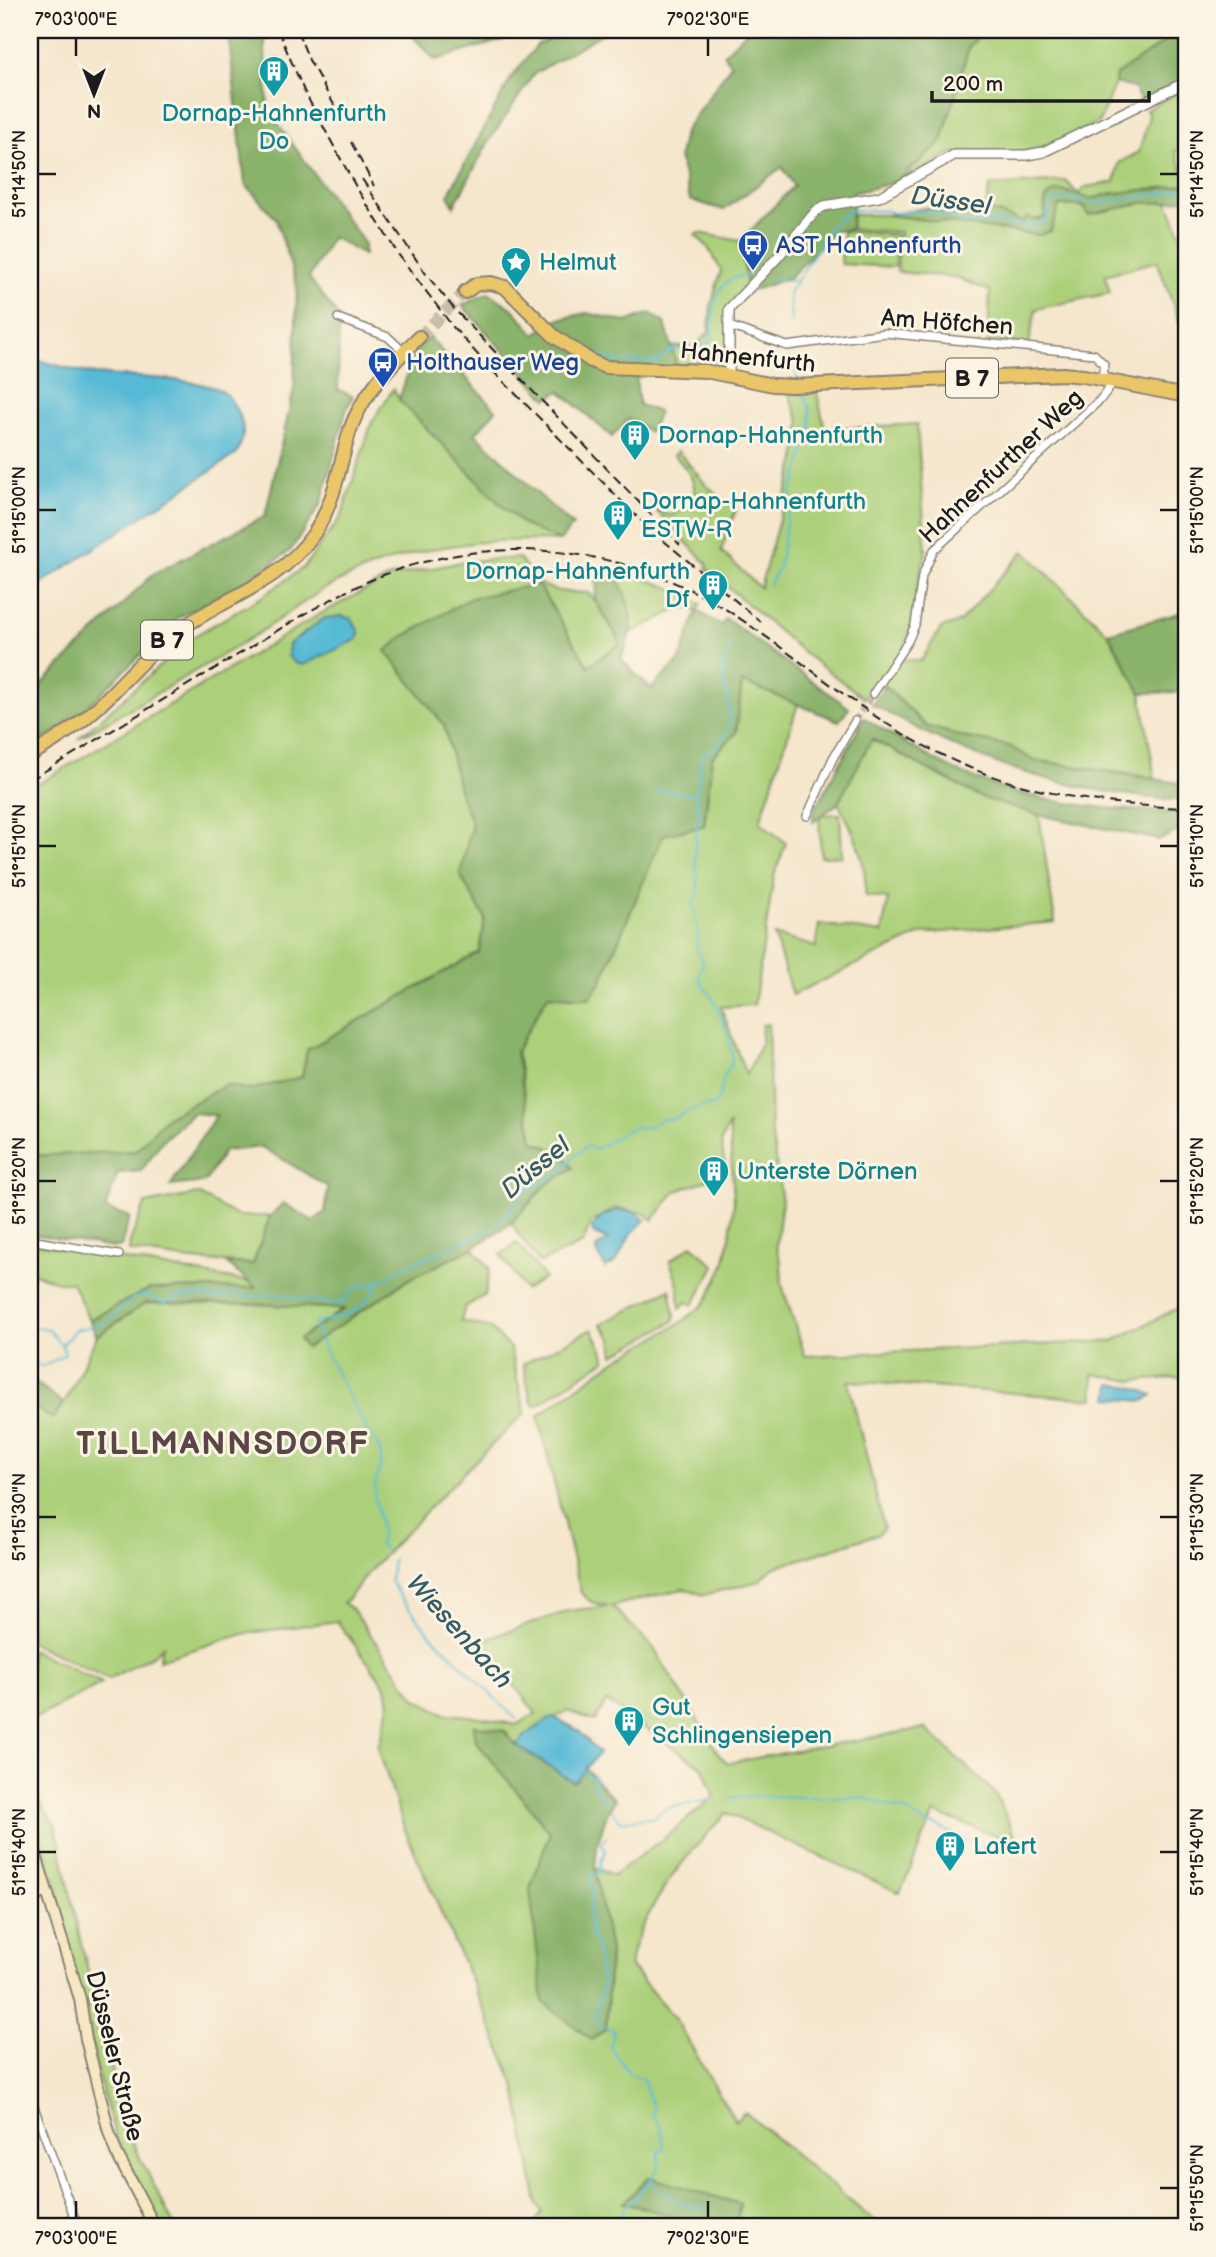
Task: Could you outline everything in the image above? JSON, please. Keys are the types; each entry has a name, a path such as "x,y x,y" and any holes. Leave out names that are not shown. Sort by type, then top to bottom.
{"main road":[{"name":"Hahnenfurth","path":"465,292 477,284 491,283 505,287 554,336 605,368 685,369 792,386 1063,374 1107,381"},
{"name":"B 7","path":"30,755 84,719 170,636 209,611 264,582 299,553 317,529 329,506 356,416 370,390 419,337"},
{"name":"B 7","path":"1107,381 1186,396"},
{"name":"Düsseler Straße","path":"30,1836 80,1999 89,2052 109,2132 116,2152 155,2227"}],"street":[{"path":"729,374 729,309 816,211 824,206 879,197 954,155 1027,155 1043,152 1186,82"},
{"path":"338,318 388,337 404,352"},
{"name":"Am Höfchen","path":"729,326 787,346 885,332 1094,354 1104,364 1107,381"},
{"name":"Hahnenfurther Weg","path":"873,694 908,641 915,625 922,576 934,550 1100,400 1107,381"},
{"path":"807,816 855,721"},
{"path":"30,1240 119,1255"},
{"path":"30,1903 47,1891"},
{"path":"30,2096 78,2227"},
{"path":"51,2227 75,2218"}],"green space":[{"path":"228,30 264,30 268,110 364,243 364,255 332,237 309,278 339,317 338,390 353,396 346,411 321,504 291,550 242,584 179,617 87,707 30,747 30,696 153,574 265,516 294,389 297,286 276,219 245,184"},
{"path":"407,30 521,30 506,39 435,60"},
{"path":"574,30 608,30 534,74 489,141 454,206 448,195 511,78 538,44"},
{"path":"748,30 985,30 969,46 942,141 896,182 853,193 851,229 835,231 789,278 748,292 740,241 794,186 782,167 724,210 690,200 679,157 684,132 731,65 724,54"},
{"path":"985,30 1037,30 1054,39 1069,40 1110,30 1182,30 1116,75 1099,122 1049,147 1024,152 952,153 896,182 942,141 969,46"},
{"path":"1182,30 1186,30 1186,77 1141,102 1134,88 1115,83 1116,75"},
{"path":"1186,88 1186,154 1183,148 1175,151 1186,177 1186,184 1164,190 1112,193 1091,199 1047,197 1045,217 1023,223 985,211 990,186 1066,181 1078,194 1086,187 1115,182 1119,163 1139,152 1149,116 1146,110"},
{"path":"1186,184 1186,198 1168,202 1142,203 1088,215 1084,207 1059,206 1051,231 1039,235 888,215 930,207 963,216 985,211 995,212 1023,222 1027,217 1036,220 1045,217 1046,198 1058,191 1092,198"},
{"path":"1168,202 1186,249 1186,340 1157,261 1105,275 1110,293 1036,309 1029,344 988,341 990,291 954,277 897,272 900,232 851,229 852,215 888,215 1039,235 1051,231 1058,206 1077,205 1084,207 1088,214 1142,203"},
{"path":"843,231 897,235 895,267 841,264"},
{"path":"699,233 740,241 748,292 727,316 726,371 677,367 671,347 696,346 709,332 711,306 721,270 707,246 695,235"},
{"path":"489,293 512,308 535,334 555,320 587,313 626,322 650,313 665,323 677,367 636,378 639,405 659,412 650,432 628,419 612,437 560,391 547,399 462,305"},
{"path":"429,337 496,410 475,434 573,525 560,541 524,525 500,504 399,400 415,350"},
{"path":"393,389 400,400 500,504 524,525 560,541 470,543 413,554 357,573 328,587 252,637 78,739 191,638 263,596 304,567 341,517 372,422"},
{"path":"817,392 825,429 917,424 926,552 912,625 902,659 921,661 941,628 960,622 1024,551 1108,633 1141,693 1155,778 1033,760 1009,746 926,726 885,686 871,687 864,698 805,654 706,568 708,565 652,506 673,515 693,504 693,482 674,455 678,451 706,485 736,510 721,551 760,588 796,459 800,422 789,394"},
{"path":"519,558 534,577 547,587 563,592 588,593 618,638 619,645 588,666 386,651 444,725 460,793 472,824 460,875 485,918 479,952 307,1050 302,1077 249,1090 226,1085 167,1117 136,1151 30,1156 30,789 320,614 390,577 466,561"},
{"path":"614,568 668,587 701,604 697,611 682,607 629,634 627,603"},
{"path":"614,568 626,599 631,625 621,660 651,689 680,660 697,611 721,625 726,619 849,708 839,721 742,682 736,733 712,757 704,826 663,835 600,984 589,998 548,995 516,1051 533,1141 563,1154 573,1168 546,1185 511,1223 473,1248 409,1279 306,1348 299,1339 344,1309 254,1304 146,1303 97,1336 89,1320 149,1289 256,1288 226,1263 253,1264 270,1216 283,1203 313,1221 325,1212 328,1187 262,1147 224,1151 205,1182 170,1186 216,1115 193,1113 163,1140 141,1171 118,1173 105,1209 130,1217 121,1246 113,1248 30,1234 30,1156 136,1151 167,1117 226,1085 249,1090 302,1077 307,1050 479,952 485,918 460,875 472,824 460,793 444,725 386,651 404,636 471,598 538,584 588,666 619,645 618,638 594,599 597,588 593,572"},
{"path":"1186,611 1186,692 1141,693 1108,633"},
{"path":"742,681 798,704 760,822 786,843 774,876 754,1005 721,1007 746,1075 761,1044 762,1025 768,1024 771,1130 782,1202 776,1246 781,1263 782,1285 805,1356 1113,1341 1186,1304 1186,1377 1133,1381 1093,1374 1094,1399 848,1381 884,1528 878,1534 773,1568 759,1581 704,1595 683,1589 612,1606 653,1647 720,1756 728,1763 925,1728 996,1794 1018,1843 934,1813 900,1893 726,1813 667,1883 635,1943 631,1967 676,2020 735,2121 745,2112 881,2227 736,2227 740,2204 649,2178 624,2203 714,2227 532,2227 542,2212 537,2204 516,2088 405,1830 378,1748 389,1706 386,1687 337,1621 243,1634 159,1660 163,1646 152,1656 109,1679 30,1642 30,1405 53,1419 66,1400 97,1336 146,1303 254,1304 345,1309 299,1339 306,1348 409,1279 473,1248 490,1269 485,1295 465,1307 461,1321 490,1328 510,1348 525,1413 411,1527 343,1603 353,1610 415,1698 445,1714 480,1717 516,1725 536,1714 480,1641 568,1611 609,1606 591,1602 581,1593 538,1416 611,1363 682,1322 702,1306 724,1265 734,1201 729,1124 721,1141 726,1173 676,1191 653,1220 643,1213 615,1208 591,1223 583,1243 539,1263 511,1223 546,1185 563,1154 533,1141 516,1050 548,995 589,998 600,984 663,835 704,826 712,757 736,733","holes":["606,1701 703,1768 714,1797 662,1840 613,1875 595,1868 610,1951 606,2028 530,1889 550,1832 476,1741 474,1725 504,1731 516,1745 528,1733 567,1711 595,1721"]},
{"path":"885,686 926,726 1009,746 1033,760 1186,784 1186,801 1100,791 1023,772 986,759 949,744 872,704"},
{"path":"864,718 933,759 984,782 1069,803 1186,813 1186,830 1159,840 1039,815 980,797 872,739 838,803 813,822 813,813"},
{"path":"871,739 980,797 1039,815 1055,922 921,934 792,995 774,935 816,947 819,924 882,933 888,899 865,896 859,848 838,803"},
{"path":"840,814 842,856 821,857 819,815"},
{"path":"198,1194 237,1216 270,1216 253,1264 191,1260 129,1251 130,1241 145,1204"},
{"path":"32,1243 248,1282 258,1288 149,1289 89,1320 72,1282 57,1282 30,1272"},
{"path":"517,1243 545,1278 525,1290 501,1255"},
{"path":"692,1245 715,1266 693,1305 687,1302 680,1308 678,1285 670,1261"},
{"path":"670,1289 674,1321 614,1355 612,1339 601,1324"},
{"path":"592,1329 605,1360 535,1406 531,1400 523,1364"},
{"path":"30,1378 63,1403 53,1419 30,1405"},
{"path":"30,1649 102,1683 30,1721"},
{"path":"474,1725 504,1731 516,1745 573,1782 585,1768 615,1800 607,1814 597,1845 595,1868 610,1951 606,2029 592,2040 543,2002 530,1889 550,1832 476,1741"},
{"path":"30,1788 56,1827 128,2134 175,2227 162,2227 116,2138 102,2091 54,1879 30,1810"},
{"path":"649,2177 740,2204 736,2227 714,2227 623,2203"}],"water":[{"path":"30,358 88,373 182,381 217,389 227,395 233,404 241,418 243,434 236,454 30,591"},
{"path":"342,616 352,619 359,632 358,639 303,665 295,663 288,656 289,644 325,618"},
{"path":"618,1210 635,1212 645,1220 631,1234 616,1262 605,1268 596,1250 608,1240 593,1233 592,1228 602,1216"},
{"path":"1111,1384 1133,1387 1153,1395 1144,1401 1109,1398"},
{"path":"553,1717 578,1730 599,1753 574,1782 516,1745 528,1733"}],"waterway":[{"name":"Düssel","path":"1093,204 1186,189"},
{"name":"Düssel","path":"791,324 789,293 832,225 850,210 898,214 933,211 971,224 993,222 1030,226 1046,220 1054,200 1075,199 1083,203"},
{"path":"550,321 597,354 612,361 657,362 671,350 710,343 714,308 721,288 728,281 751,275"},
{"path":"768,280 795,281"},
{"name":"Düssel","path":"794,364 798,380"},
{"name":"Düssel","path":"769,585 779,567 790,499 811,431 810,409 802,392"},
{"name":"Düssel","path":"30,1359 42,1367 65,1354 62,1345 75,1330 103,1324 133,1298 145,1295 165,1303 177,1297 194,1295 218,1298 231,1293 248,1297 274,1294 337,1304 345,1302 350,1290 380,1281 401,1268 496,1227 524,1192 559,1174 572,1158 587,1146 596,1149 636,1126 649,1127 662,1119 673,1119 694,1108 714,1105 721,1093 732,1058 727,1033 717,1007 700,981 703,963 696,945 698,932 692,903 699,892 695,861 696,831 700,817 696,795 702,754 719,744 731,719 722,669 730,648"},
{"path":"656,790 696,795"},
{"name":"Wiesenbach","path":"380,1281 374,1292 354,1311 316,1322 314,1325 332,1366 380,1450 381,1462 375,1491 381,1528 379,1545 385,1549"},
{"path":"30,1331 37,1327 47,1329 62,1345"},
{"name":"Wiesenbach","path":"393,1560 390,1580 400,1597 431,1635 516,1719"},
{"name":"Wiesenbach","path":"582,1769 590,1777 595,1777 594,1788 607,1803"},
{"path":"730,1798 864,1798 909,1812 926,1825 936,1825 968,1842 998,1851 1009,1847"},
{"path":"620,1821 655,1817 666,1808 711,1800"},
{"name":"Wiesenbach","path":"612,1811 619,1820"},
{"name":"Wiesenbach","path":"598,2227 609,2225 642,2190 659,2168 659,2151 664,2150 662,2131 651,2116 654,2108 644,2079 629,2074 610,2046 615,2031 599,2026 595,2019 603,1986 596,1942 591,1937 589,1914 593,1890 590,1883 592,1875 600,1873 601,1861 606,1851 601,1843 606,1837"},
{"path":"652,2179 654,2187 688,2206 706,2208"}],"tunnel":[{"path":"419,337 465,292"},
{"path":"855,721 873,694"}],"railway":[{"path":"278,30 304,91 356,187 398,254 453,327 646,526 761,622"},
{"path":"297,30 309,60 338,112"},
{"path":"351,142 374,186"},
{"path":"362,179 426,274 455,310 680,545"},
{"path":"30,780 299,618 360,585 403,568 445,557 488,551 532,550 575,554 617,563 658,576 698,594 761,633 885,723 968,767 1028,787 1090,800 1186,808"}],"place":[{"name":"Dornap-Hahnenfurth Do","path":"274,98"},
{"name":"AST Hahnenfurth","path":"753,272"},
{"name":"Helmut","path":"516,289"},
{"name":"Holthauser Weg","path":"383,389"},
{"name":"Dornap-Hahnenfurth","path":"635,462"},
{"name":"Dornap-Hahnenfurth ESTW-R","path":"618,542"},
{"name":"Dornap-Hahnenfurth Df","path":"713,612"},
{"name":"Unterste Dörnen","path":"714,1198"},
{"name":"Gut Schlingensiepen","path":"629,1748"},
{"name":"Lafert","path":"950,1873"}],"district":[{"name":"TILLMANNSDORF","path":"223,1443"}]}
